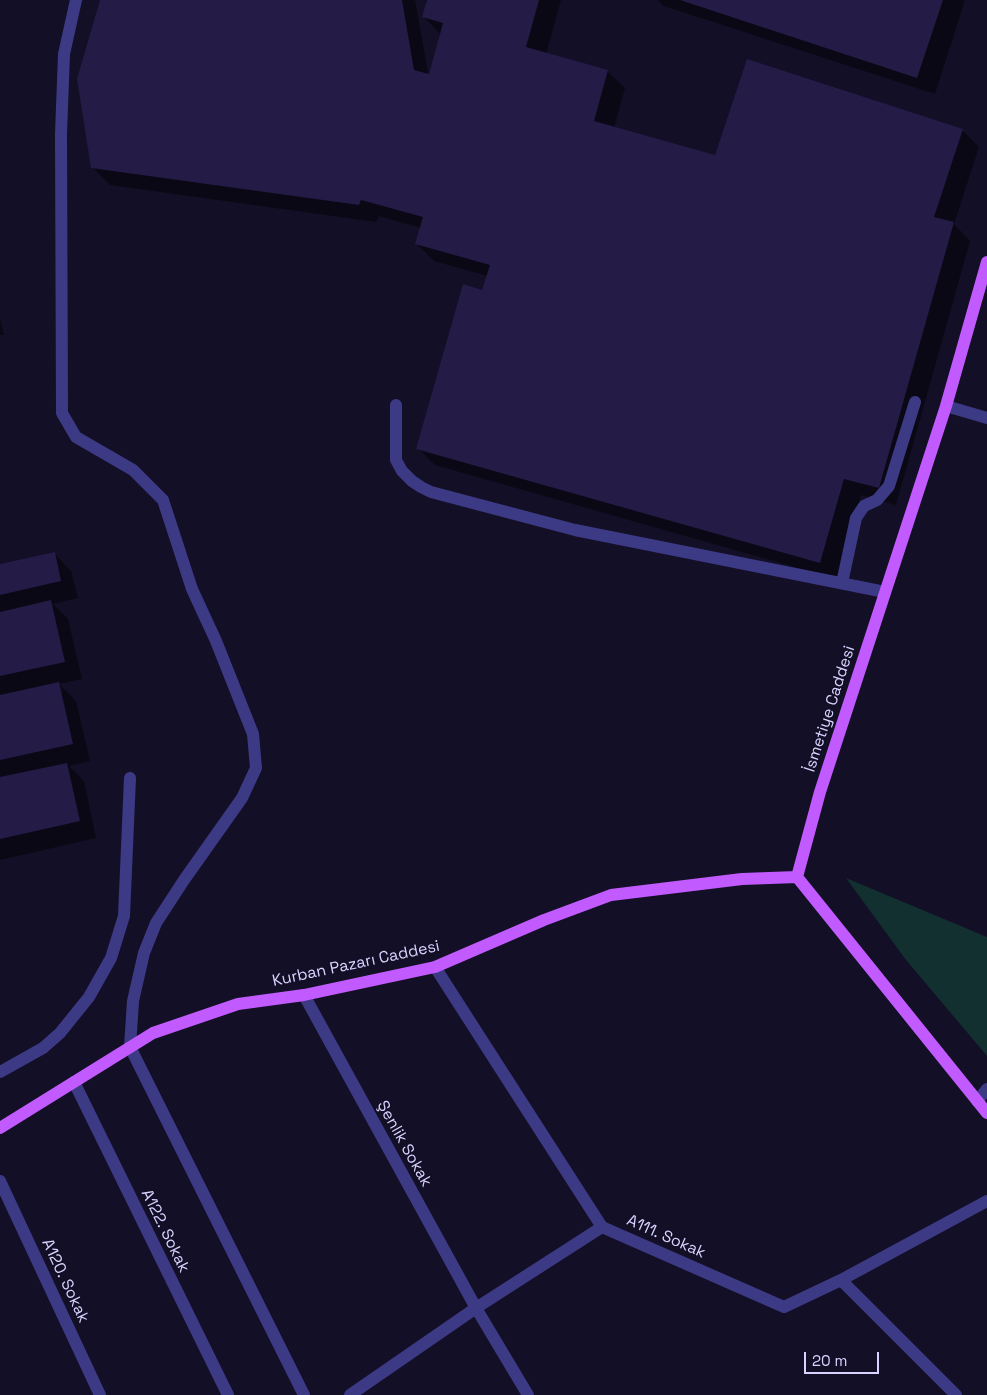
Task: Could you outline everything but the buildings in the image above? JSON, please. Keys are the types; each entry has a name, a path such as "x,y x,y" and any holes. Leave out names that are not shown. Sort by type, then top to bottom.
{"main road":[{"name":"İsmetiye Caddesi","path":"797,877 820,792 946,406 987,262"},
{"name":"Kurban Pazarı Caddesi","path":"0,1128 153,1033 238,1004 304,995 435,967 544,920 611,895 742,880 797,877"},
{"path":"797,877 987,1113"}],"street":[{"path":"76,0 64,54 61,134 62,413 76,437 133,470 163,500 192,589 216,641 253,734 256,768 242,798 156,923 144,953 133,1001 130,1047 304,1395"},
{"path":"842,583 856,518 864,506 877,500 889,486 915,402"},
{"path":"396,405 396,460 402,471 421,487 431,492 576,530 886,592"},
{"path":"946,406 987,418"},
{"path":"0,1072 43,1048 60,1033 89,997 111,958 124,916 130,778"},
{"path":"435,967 602,1227"},
{"name":"Şenlik Sokak","path":"304,995 476,1308 528,1395"},
{"name":"A122. Sokak","path":"74,1082 228,1395"},
{"path":"977,1101 987,1089"},
{"name":"A120. Sokak","path":"0,1181 100,1395"},
{"name":"A111. Sokak","path":"350,1395 476,1308 602,1227 784,1307 842,1280 987,1201"},
{"path":"842,1280 956,1395"}],"green space":[{"path":"846,878 987,937 987,1056 906,960"}]}
